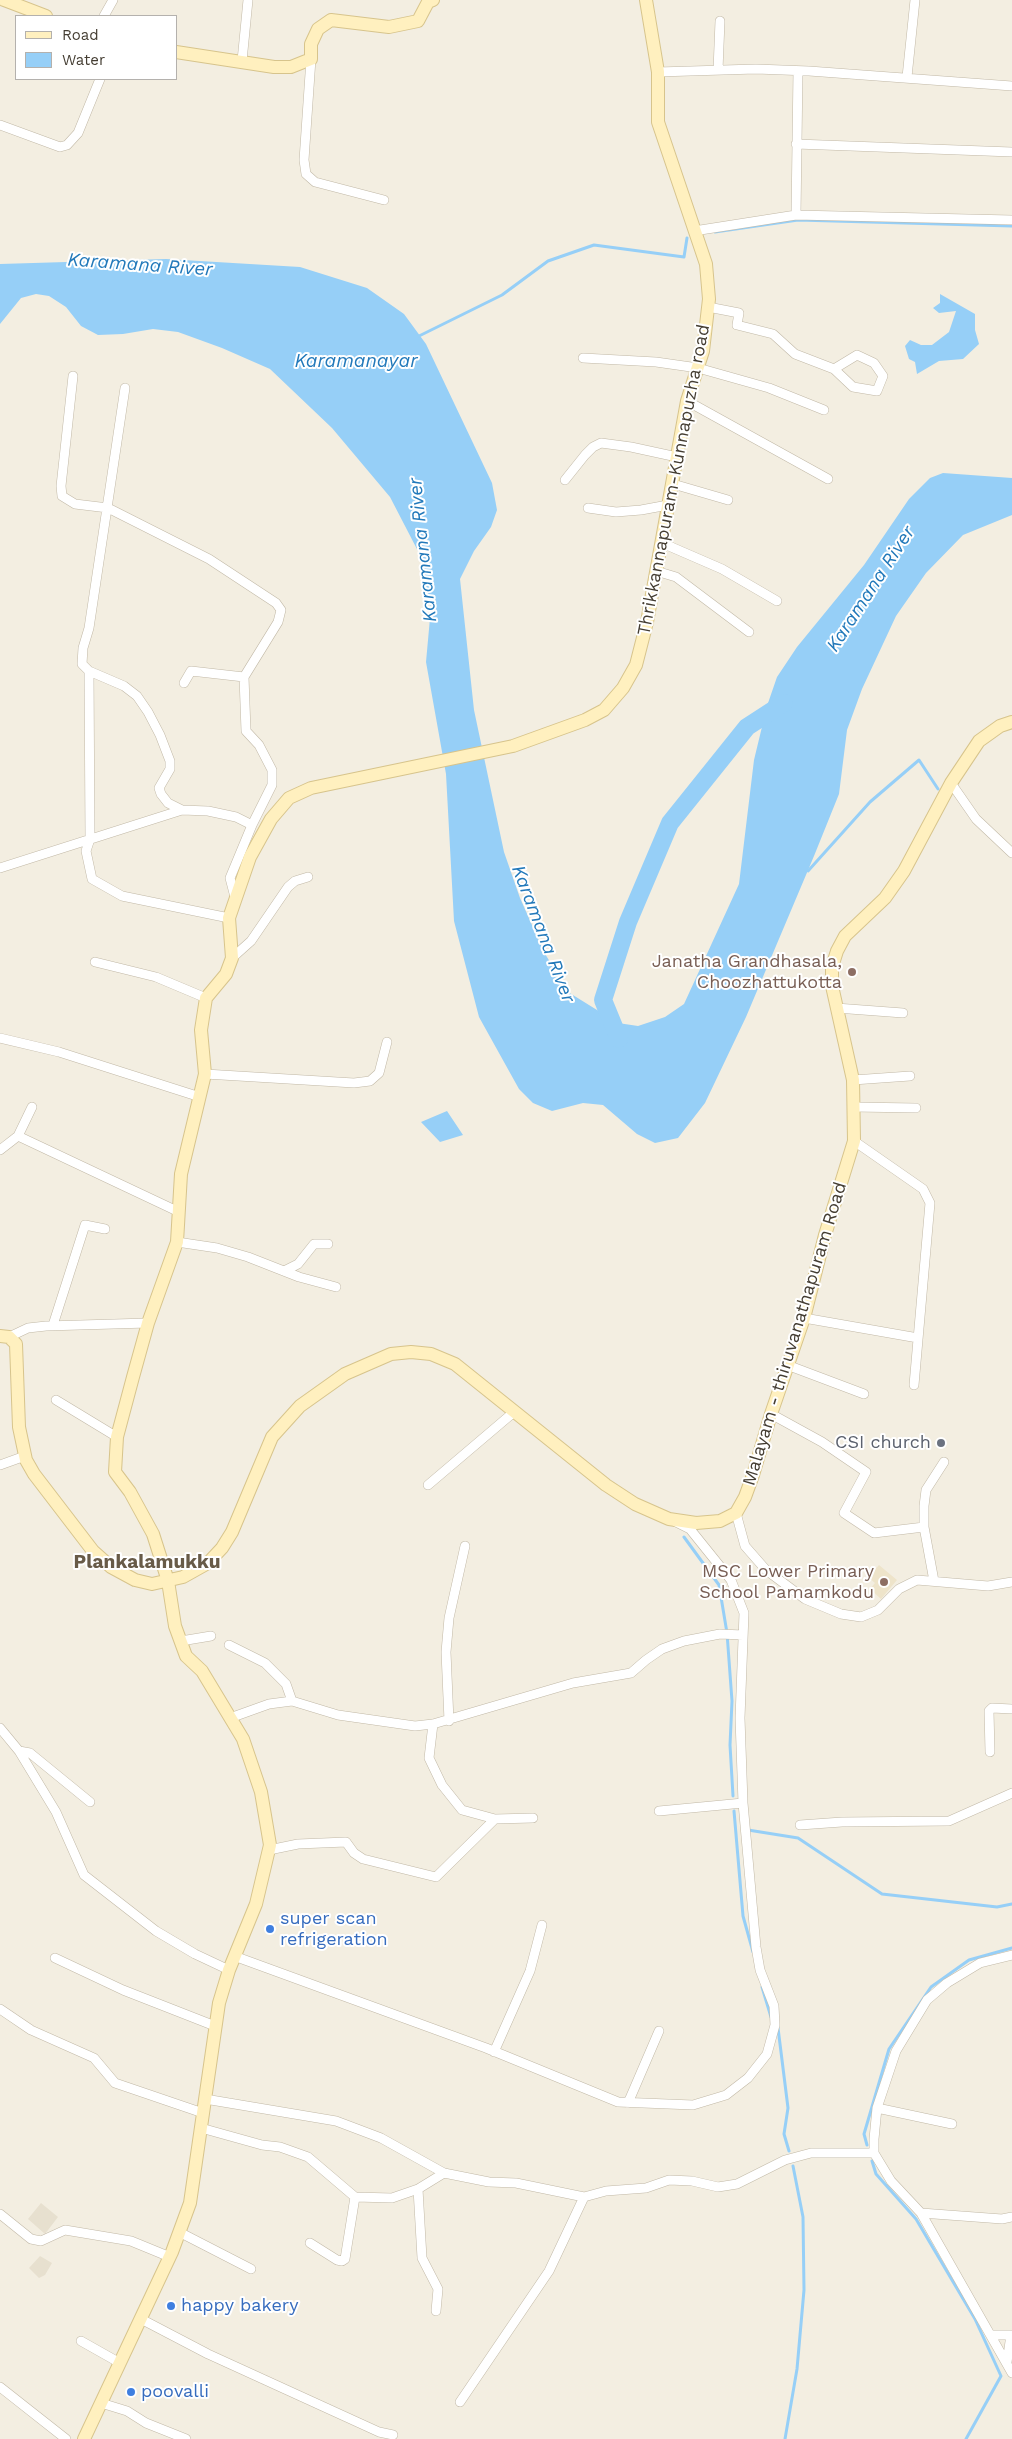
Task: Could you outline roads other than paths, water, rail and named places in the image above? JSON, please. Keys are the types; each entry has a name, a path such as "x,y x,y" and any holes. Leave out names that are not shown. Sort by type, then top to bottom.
{"street":[{"path":"4,0 30,5 45,15"},
{"path":"105,15 113,0"},
{"path":"242,61 248,0"},
{"name":"Thrikkannapuram-Kunnapuzha road","path":"229,918 250,857 270,819 289,798 311,788 513,746 586,720 604,710 623,688 636,665 647,622 687,401 704,351 708,307 706,264 658,122 658,72 646,0"},
{"path":"907,77 914,0"},
{"path":"384,200 315,182 306,174 304,160 312,59 311,44 318,29 332,20 389,27 418,21 429,1"},
{"path":"718,70 720,21"},
{"path":"178,52 274,67 291,67 312,59"},
{"path":"658,72 718,70 798,71 907,77 1012,86"},
{"path":"796,214 798,71"},
{"path":"0,125 60,147 67,145 78,133 100,80"},
{"path":"796,144 1012,152"},
{"path":"694,231 796,214 1012,220"},
{"path":"708,307 739,313 737,325 772,334 795,354 834,369 853,387 877,391 883,376 874,363 857,355 834,369"},
{"path":"583,358 656,362 698,368 769,388 824,410"},
{"path":"73,376 61,486 62,496 75,504 108,508 208,559 276,602 281,610 278,622 244,677 246,732 260,745 272,770 272,785 252,825 230,878 235,897"},
{"path":"125,388 89,628 81,657 82,664 89,671 124,686 137,696 148,712 160,735 170,761 170,769 159,788 160,794 168,803 182,810"},
{"path":"687,401 828,479"},
{"path":"565,480 593,447 601,444 631,447 677,457"},
{"path":"673,484 728,500"},
{"path":"588,508 616,512 668,505"},
{"path":"662,543 722,569 777,601"},
{"path":"656,572 676,577 749,632"},
{"path":"84,2439 181,2233 190,2203 215,2026 229,1970 256,1904 269,1850 269,1832 262,1792 243,1740 202,1671 186,1656 175,1626 168,1581 153,1534 130,1492 115,1472 117,1437 148,1323 177,1242 181,1174 205,1074 200,1030 206,998 226,974 232,958 229,918 122,896 103,887 92,879 87,865 86,851 90,839 89,671"},
{"path":"184,683 191,671 244,677"},
{"name":"Malayam - thiruvanathapuram Road","path":"736,1514 748,1490 771,1414 804,1318 825,1235 854,1141 852,1080 836,1008 832,976 837,951 845,936 890,891 904,871 951,783 979,741 1000,726 1012,722"},
{"path":"951,783 976,819 1012,853"},
{"path":"0,868 182,810 208,811 226,815 252,825"},
{"path":"232,958 251,941 288,887 295,881 308,877"},
{"path":"95,962 156,977 206,998"},
{"path":"836,1008 903,1013"},
{"path":"0,1038 59,1052 200,1097"},
{"path":"205,1074 354,1082 370,1080 379,1073 387,1042"},
{"path":"852,1080 910,1076"},
{"path":"0,1150 18,1136 32,1107"},
{"path":"854,1108 916,1108"},
{"path":"18,1136 178,1211"},
{"path":"854,1141 923,1189 930,1203 914,1385"},
{"path":"53,1325 85,1225 105,1229"},
{"path":"177,1242 217,1248 336,1287"},
{"path":"284,1271 298,1264 314,1244 328,1244"},
{"path":"804,1318 918,1338"},
{"path":"5,1336 28,1328 53,1325 148,1323"},
{"path":"5,1336 16,1344 17,1412 25,1456 47,1492 93,1550 111,1567 135,1580 152,1584 168,1581 183,1577 208,1563 222,1548 232,1532 272,1437 283,1423 319,1390 354,1370 391,1354 412,1352 431,1354 455,1364 606,1485 635,1504 690,1530 732,1580 744,1613 740,1718 743,1803 756,1947 760,1970 774,2006 775,2025 767,2054 748,2078 726,2095 693,2105 618,2102 494,2052 234,1956"},
{"path":"787,1365 864,1394"},
{"path":"56,1400 117,1437"},
{"path":"428,1485 514,1412"},
{"path":"771,1414 822,1442 866,1472 844,1513 874,1533 924,1527"},
{"path":"0,1465 25,1456"},
{"path":"934,1581 924,1527 924,1506 926,1490 944,1462"},
{"path":"669,1519 696,1523 720,1521 736,1514 745,1546 766,1570 805,1599 841,1614 861,1617 878,1610 899,1589 917,1580 988,1586 1012,1582"},
{"path":"449,1721 446,1652 449,1618 465,1546"},
{"path":"230,1718 268,1704 292,1701 338,1715 415,1726 433,1724 449,1721 573,1683 631,1673 662,1648 684,1641 720,1634 743,1635"},
{"path":"181,1641 211,1636"},
{"path":"229,1645 265,1663 286,1684 292,1701"},
{"path":"990,1752 989,1711 992,1708 1012,1709"},
{"path":"433,1724 429,1758 442,1785 462,1810 495,1819 533,1818"},
{"path":"0,1728 19,1751 56,1812 84,1875 156,1931 195,1954 229,1970"},
{"path":"19,1751 30,1753 90,1802"},
{"path":"800,1825 842,1822 949,1821 1012,1793"},
{"path":"659,1811 743,1803"},
{"path":"269,1850 298,1844 346,1842 354,1853 363,1859 436,1878 495,1819"},
{"path":"494,2052 530,1971 542,1925"},
{"path":"1012,1955 980,1964 947,1983 927,2000 896,2051 877,2108 874,2153 891,2181 921,2213 1012,2373"},
{"path":"55,1958 149,2000 215,2026"},
{"path":"0,2009 31,2030 94,2058 115,2083 203,2113"},
{"path":"628,2103 659,2031"},
{"path":"205,2099 336,2121 381,2138 444,2173 489,2182 516,2183 584,2197 606,2191 646,2188 669,2180 692,2181 718,2187 737,2184 785,2160 811,2153 874,2153"},
{"path":"877,2108 952,2124"},
{"path":"201,2128 262,2145 280,2147 308,2157 355,2197 392,2198 418,2189 444,2173"},
{"path":"418,2189 422,2258 438,2289 436,2312"},
{"path":"310,2243 336,2260 342,2261 345,2259 355,2197"},
{"path":"460,2402 549,2271 584,2197"},
{"path":"921,2213 1002,2219 1012,2217"},
{"path":"0,2214 31,2239 41,2241 65,2230 131,2241 170,2257"},
{"path":"181,2233 251,2269"},
{"path":"141,2319 208,2354 379,2432 393,2435"},
{"path":"992,2335 1011,2335 1007,2362"},
{"path":"82,2341 120,2363"},
{"path":"0,2387 66,2439"},
{"path":"101,2404 127,2411 146,2423 186,2439"}],"water":[{"name":"Karamanayar","path":"166,259 300,267 367,288 404,314 426,344 492,483 497,510 491,527 474,551 460,579 474,710 504,852 520,898 544,952 568,992 618,1023 638,1026 665,1017 684,1004 739,884 754,760 767,706 777,677 797,647 864,565 909,499 930,478 943,473 1012,478 1012,515 963,535 926,573 896,616 862,689 847,730 839,794 814,856 746,1017 705,1103 678,1138 655,1143 637,1134 603,1105 583,1103 552,1111 533,1103 519,1089 479,1017 454,921 446,774 426,662 431,607 419,553 390,497 332,428 270,369 222,348 178,332 153,329 123,334 98,335 81,326 66,307 49,296 36,294 21,298 0,324 0,264"},
{"path":"940,294 975,314 975,330 979,344 963,359 939,361 917,374 915,362 909,359 905,346 910,340 921,345 932,345 949,332 956,311 939,313 933,308 940,303"},
{"path":"447,1111 463,1135 440,1142 421,1122"}],"waterway":[{"path":"715,232 798,220 1012,226"},
{"path":"417,337 502,295 548,261 594,245 684,257 687,238"},
{"path":"619,1039 603,1000 628,922 670,823 747,727 784,703"},
{"path":"808,871 870,802 919,760 938,789"},
{"path":"684,1537 719,1585 727,1633 732,1701 730,1745 733,1796"},
{"path":"734,1811 743,1916 753,1952"},
{"path":"748,1830 798,1838 882,1894 997,1907 1012,1904"},
{"path":"867,2145 864,2134 889,2049 931,1987 969,1960 1012,1948"},
{"path":"762,1987 771,2017"},
{"path":"778,2028 788,2108 784,2134 789,2151"},
{"path":"872,2161 876,2174 916,2219 975,2319 1001,2376 966,2439"},
{"path":"785,2439 797,2369 804,2290 803,2217 793,2166"}],"place":[{"name":"Janatha Grandhasala, Choozhattukotta","path":"852,972"},
{"name":"CSI church","path":"941,1443"},
{"name":"MSC Lower Primary School Pamamkodu","path":"884,1582"},
{"name":"super scan refrigeration","path":"270,1929"},
{"name":"happy bakery","path":"171,2306"},
{"name":"poovalli","path":"131,2392"}],"district":[{"name":"Plankalamukku","path":"147,1562"}],"water label":[{"name":"Karamana River","path":"140,265"},
{"name":"Karamana River","path":"423,550"},
{"name":"Karamana River","path":"871,589"},
{"name":"Karamana River","path":"543,934"}]}
